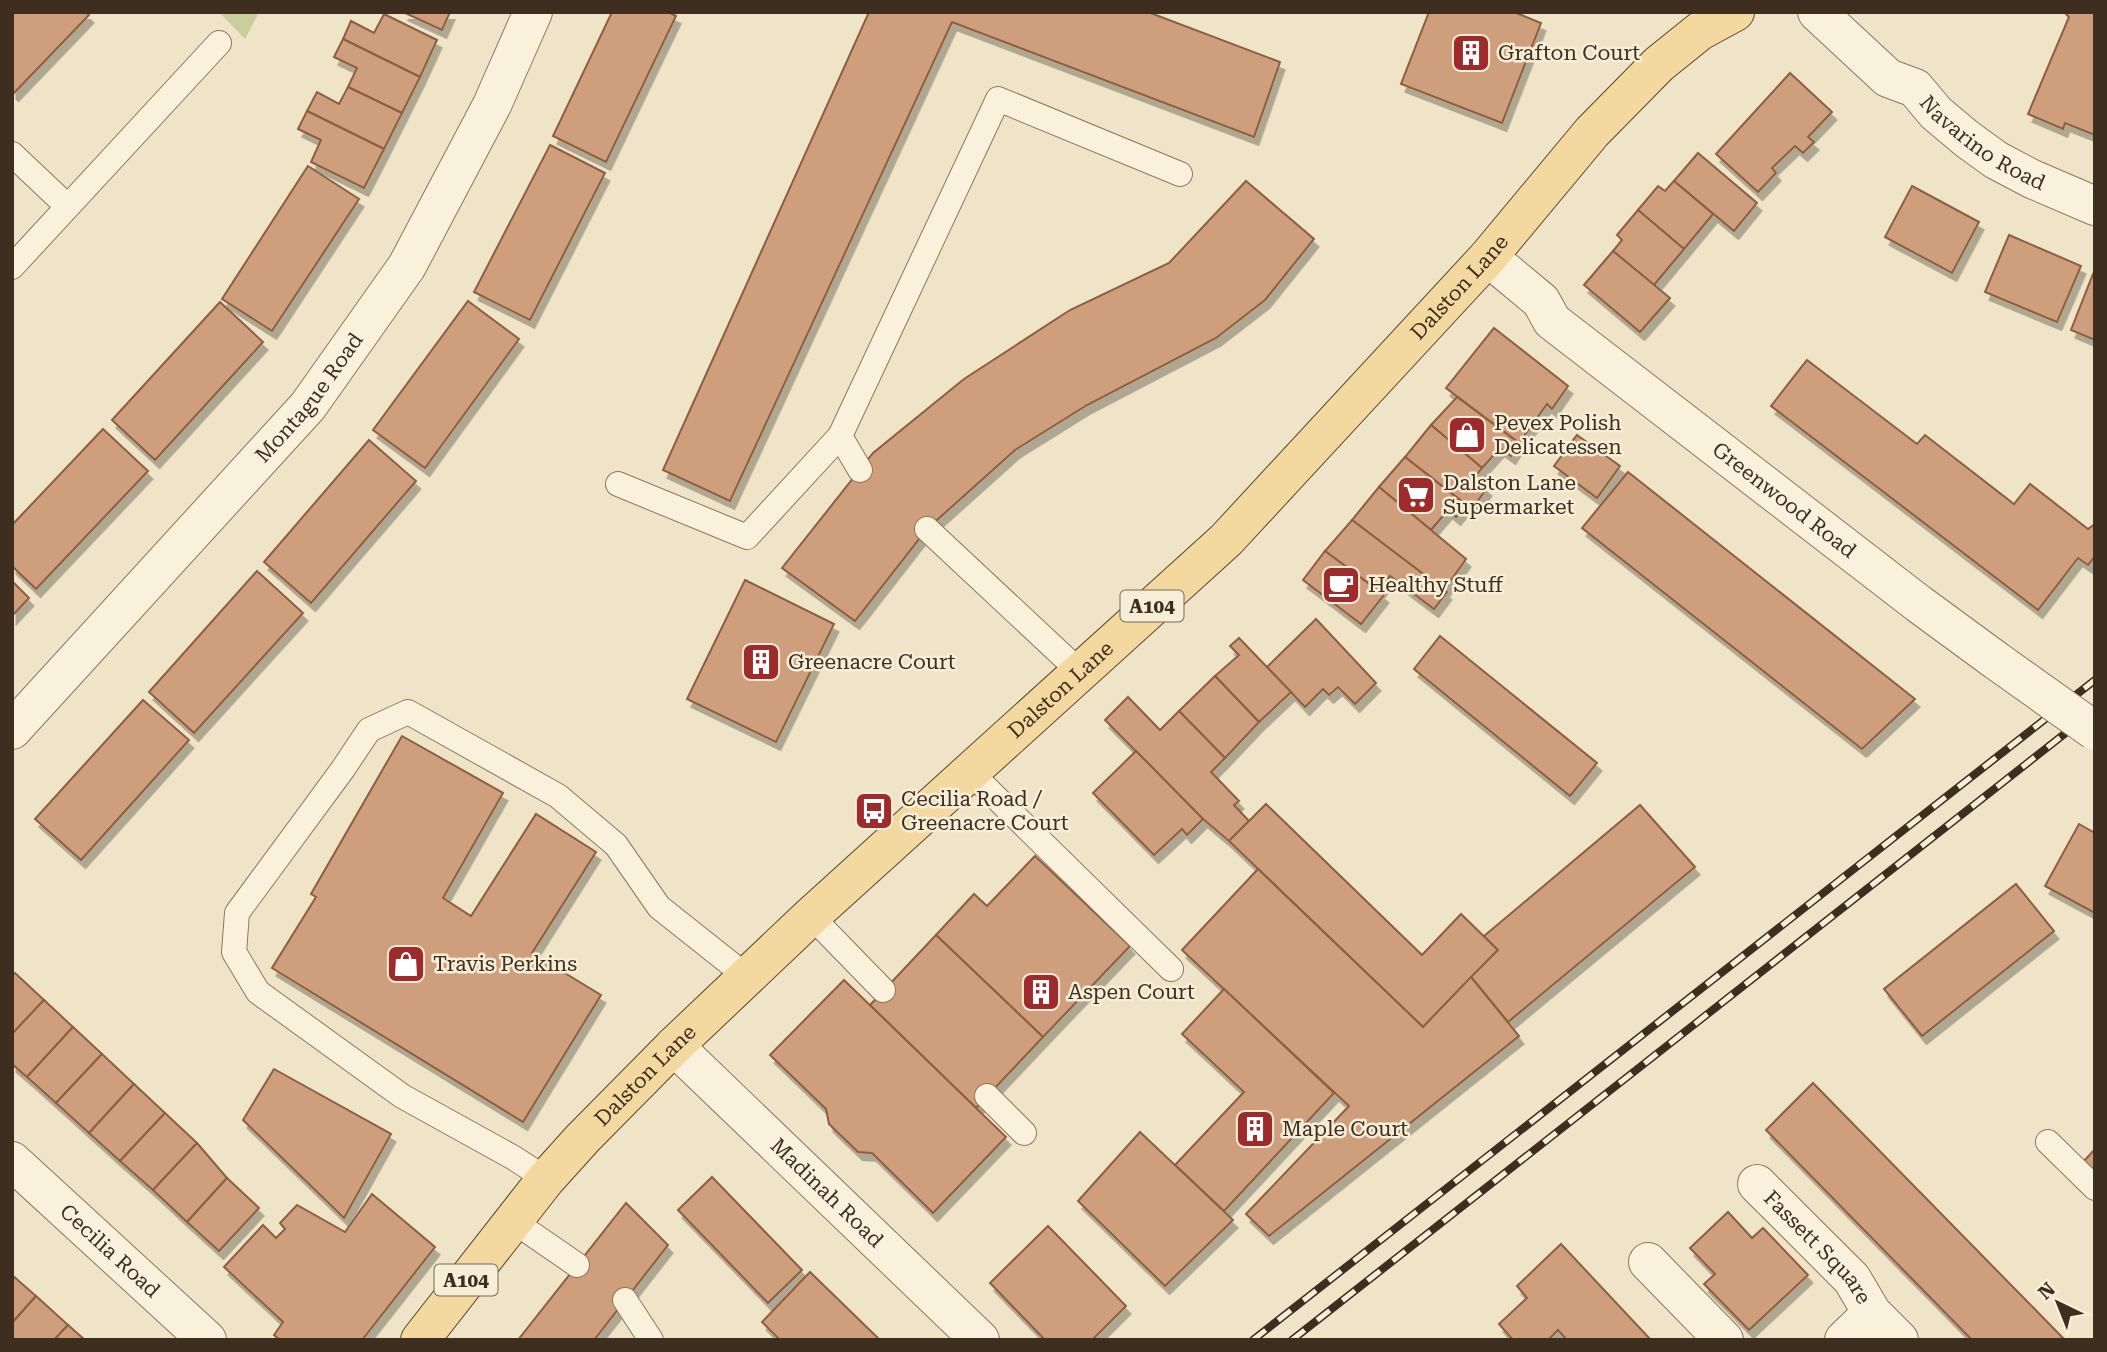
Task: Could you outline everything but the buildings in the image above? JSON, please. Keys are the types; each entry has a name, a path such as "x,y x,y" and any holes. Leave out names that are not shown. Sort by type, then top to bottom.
{"main road":[{"name":"Dalston Lane","path":"420,1340 546,1179 674,1046 811,916 1226,540 1488,257 1592,132 1659,64 1700,31 1735,12"}],"street":[{"name":"Montague Road","path":"12,730 308,406 407,267 492,105 533,12"},
{"name":"Navarino Road","path":"1817,12 1888,78 1915,88 1936,113 1996,160 2095,206"},
{"name":"Greenwood Road","path":"1488,257 1542,301 1552,321 1919,604 2095,731"},
{"name":"Madinah Road","path":"674,1046 980,1340"},
{"name":"Cecilia Road","path":"12,1161 207,1340"},
{"name":"Fassett Square","path":"1757,1184 1852,1279 1872,1313 1899,1340"},
{"path":"1648,1262 1724,1340"},
{"name":"Fassett Square","path":"1844,1340 1872,1313"}],"lane":[{"path":"12,267 219,43"},
{"path":"618,484 747,537 840,436 998,99 1180,174"},
{"path":"12,154 67,206"},
{"path":"840,436 860,470"},
{"path":"927,529 1080,672"},
{"path":"546,1179 514,1158 402,1096 258,992 234,952 237,913 369,730 408,712 558,796 616,845 659,907 746,976"},
{"path":"970,772 1171,969"},
{"path":"811,916 883,990"},
{"path":"988,1096 1024,1133"},
{"path":"2048,1142 2095,1188"},
{"path":"513,1221 577,1265"},
{"path":"625,1300 651,1340"}],"green space":[{"path":"219,12 259,12 245,39"}],"railway":[{"path":"1253,1340 2095,680"},
{"path":"1292,1340 2095,710"}],"place":[{"name":"Grafton Court","path":"1471,53"},
{"name":"Pevex Polish Delicatessen","path":"1467,435"},
{"name":"Dalston Lane Supermarket","path":"1416,495"},
{"name":"Healthy Stuff","path":"1341,585"},
{"name":"Greenacre Court","path":"761,662"},
{"name":"Cecilia Road / Greenacre Court","path":"874,811"},
{"name":"Travis Perkins","path":"406,964"},
{"name":"Aspen Court","path":"1041,992"},
{"name":"Maple Court","path":"1255,1129"}]}
